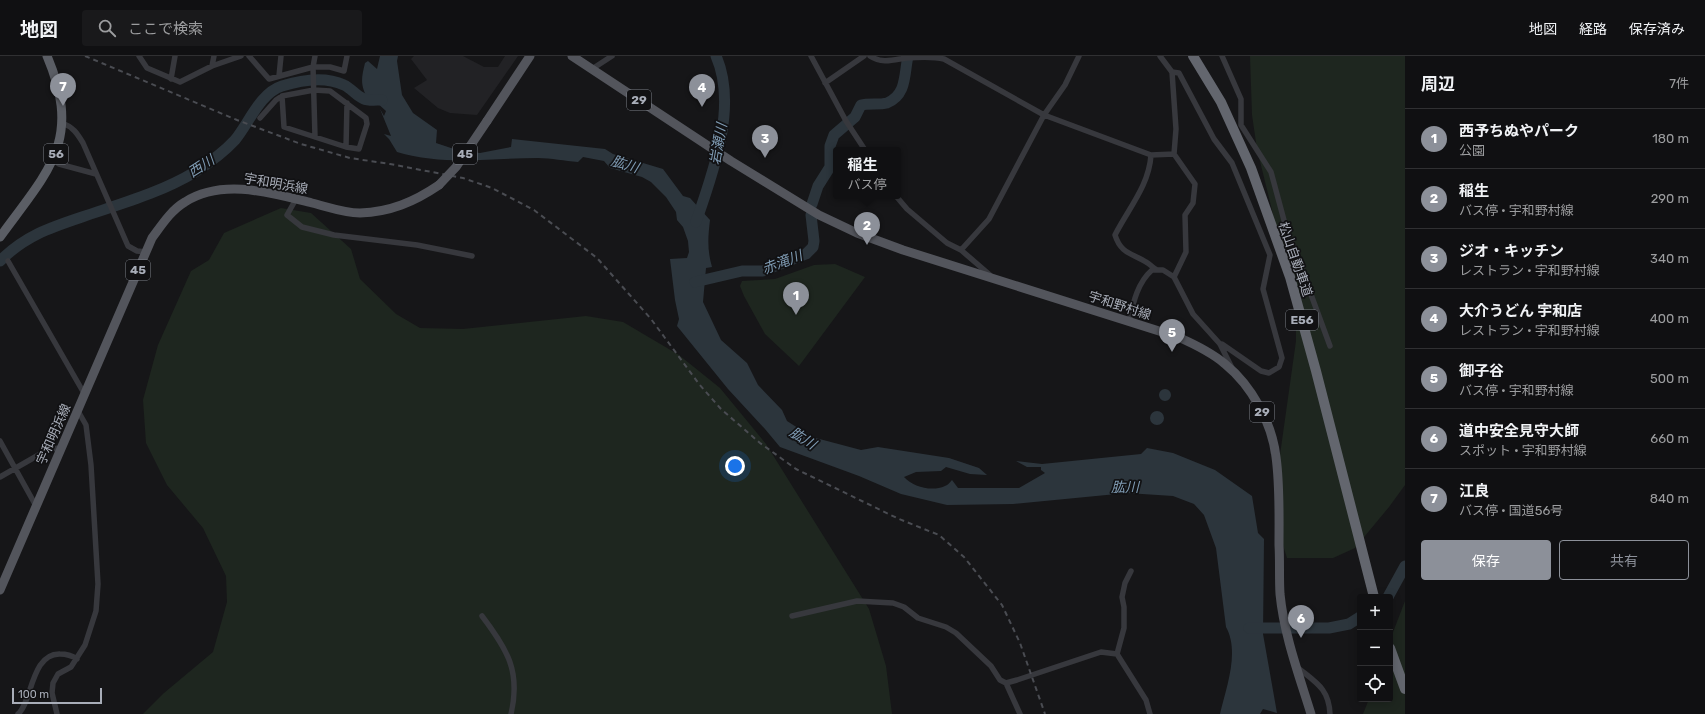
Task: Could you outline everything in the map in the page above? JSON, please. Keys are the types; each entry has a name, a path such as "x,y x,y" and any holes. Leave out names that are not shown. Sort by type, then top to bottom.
{"highway":[{"name":"56","path":"0,237 43,178 54,160 60,142 62,123 61,103 56,81 47,56"},
{"name":"松山自動車道","path":"1193,56 1221,102 1250,168 1290,277 1316,371 1373,594"},
{"path":"1393,656 1405,689"}],"main road":[{"name":"宇和明浜線","path":"0,590 152,238 166,220 184,202 207,192 229,189 250,189 358,213 377,212 399,207 418,199 439,185 456,167 530,56"},
{"name":"29","path":"572,56 592,69"},
{"name":"宇和野村線","path":"592,69 731,161 819,215 857,233 903,250 1178,337 1199,346 1225,363 1246,385 1262,412 1268,426 1276,457 1279,485 1280,592 1282,611 1311,714"}],"street":[{"path":"139,56 147,68 180,82 212,66 241,56"},
{"path":"171,79 175,56"},
{"path":"212,66 214,56"},
{"path":"249,56 269,79 313,67 330,66 344,71 347,56"},
{"path":"278,76 281,56"},
{"path":"315,56 313,67 315,138"},
{"path":"592,69 612,56"},
{"path":"811,56 846,121 863,147"},
{"path":"825,83 864,56"},
{"path":"870,56 893,61 913,57 935,57 944,59 1044,115 1151,155 1174,154"},
{"path":"961,250 989,219 1044,115 1065,85 1079,56"},
{"path":"1160,56 1172,72 1176,129 1174,154 1195,184 1193,203 1185,215 1186,252 1174,278"},
{"path":"1222,56 1241,99 1241,125 1271,172 1285,224 1330,346"},
{"path":"1172,72 1179,73 1214,140 1232,163 1270,255 1263,289 1282,358 1279,367 1269,373 1261,371 1220,344"},
{"path":"260,118 276,100 282,96 314,87 330,91 366,118 367,124 359,149 315,138 284,127 282,96"},
{"path":"346,146 347,103"},
{"path":"62,123 75,130 83,143 128,246 137,251 146,252"},
{"path":"1151,155 1150,169 1143,186 1115,235 1118,244 1127,253 1147,262 1157,270"},
{"path":"54,160 59,164 96,174"},
{"path":"296,199 287,215 302,228 334,236 417,245 472,256"},
{"path":"899,199 912,213 947,243 961,250 995,279"},
{"path":"8,261 85,395"},
{"path":"1129,322 1132,305 1144,280 1152,270 1163,270 1174,278 1193,314 1220,344 1234,372"},
{"path":"57,714 52,693 54,683 58,674 71,667 85,645 94,618 98,584 88,438 86,425 78,412"},
{"path":"0,441 36,506"},
{"path":"0,477 49,449 61,448"},
{"path":"1131,570 1125,583 1122,597 1124,606 1124,628 1117,654 1146,700 1150,714"},
{"path":"792,616 857,601 893,603 904,607 918,618 946,627 956,632 991,666 1000,680 1006,683 1020,714"},
{"path":"482,616 506,653 512,668 515,683 511,714"},
{"path":"1006,683 1101,652 1117,654"},
{"path":"18,714 22,711 25,705 32,679 45,660 54,654 71,654 77,659"},
{"path":"1297,667 1324,690 1328,700 1330,714"}],"shaded area":[{"path":"414,56 463,56 484,67 498,67 505,56 518,56 477,115 450,113 438,108 414,88 427,80 411,59"},
{"path":"1250,56 1405,56 1405,485 1355,548 1333,558 1287,558 1277,526 1278,469 1296,341 1296,308 1280,261 1272,210 1257,149 1252,115"},
{"path":"281,208 311,213 351,249 360,279 396,314 420,328 463,329 586,316 623,322 679,355 720,388 766,444 869,609 886,666 892,714 143,714 164,693 213,652 227,602 226,576 203,528 167,485 146,443 143,400 158,345 191,271 209,260 224,233"},
{"path":"835,264 865,277 799,366 765,334 740,286 742,281 775,279 814,265"},
{"path":"1405,601 1405,714 1363,714 1368,702 1393,702 1393,632"}],"water":[{"name":"肱川","path":"380,56 398,56 397,61 402,95 413,113 437,130 436,143 457,150 480,153 511,147 512,139 605,149 613,154 663,169 683,196 690,198 710,220 708,244 712,267 706,268 703,302 721,340 747,363 758,385 782,410 787,421 812,437 861,450 878,447 949,458 979,468 987,475 970,474 946,467 941,471 916,472 904,477 908,481 923,488 940,488 952,480 958,488 1019,488 1045,473 1041,470 1041,467 1027,467 1016,461 1042,464 1141,454 1147,448 1173,453 1215,470 1252,496 1258,533 1264,539 1263,634 1277,713 1263,709 1260,714 1220,714 1228,682 1232,659 1232,647 1226,627 1216,548 1204,515 1194,504 1173,496 1127,493 1013,504 947,505 901,494 859,476 780,447 728,389 677,326 679,319 670,259 687,258 689,252 688,241 683,227 677,220 676,212 666,197 651,182 642,177 610,168 604,161 583,157 578,162 548,158 450,160 432,159 397,152 384,134 391,136 380,109 384,116 386,111 376,102 369,101 364,91 362,82 365,63 368,61 377,69"},
{"path":"1167,389 1170,390 1170,400 1163,401 1160,400 1159,393 1160,390"},
{"path":"1157,411 1162,413 1164,418 1162,423 1157,425 1152,423 1150,418 1152,413"}],"waterway":[{"name":"岩瀬川","path":"696,222 716,161 724,118 725,96 722,75 716,56"},
{"name":"赤滝川","path":"812,204 818,186 830,167 830,146 834,135 855,117 861,105 887,103 898,95 904,83 908,56"},
{"name":"西川","path":"0,261 9,252 38,234 59,225 154,192 195,172 216,158 230,145 267,95 282,86 313,80 337,82 349,88 361,98 366,100 382,100"},
{"name":"赤滝川","path":"695,282 742,271 763,271 806,254 813,247 814,241 811,215"},
{"path":"1390,594 1405,566"},
{"path":"1249,628 1329,628 1349,624 1357,619"}],"railway":[{"path":"85,56 237,120 301,144 350,158 463,178 492,188 534,210 597,258 651,319 699,384 721,409 760,443 796,469 899,519 939,535 964,557 1002,605 1020,643 1045,714"}],"place":[{"name":"江良","path":"63,106"},
{"name":"大介うどん 宇和店","path":"702,107"},
{"name":"ジオ・キッチン","path":"765,158"},
{"name":"稲生","path":"867,245"},
{"name":"西予ちぬやパーク","path":"796,315"},
{"name":"御子谷","path":"1172,352"},
{"name":"道中安全見守大師","path":"1301,638"}]}
